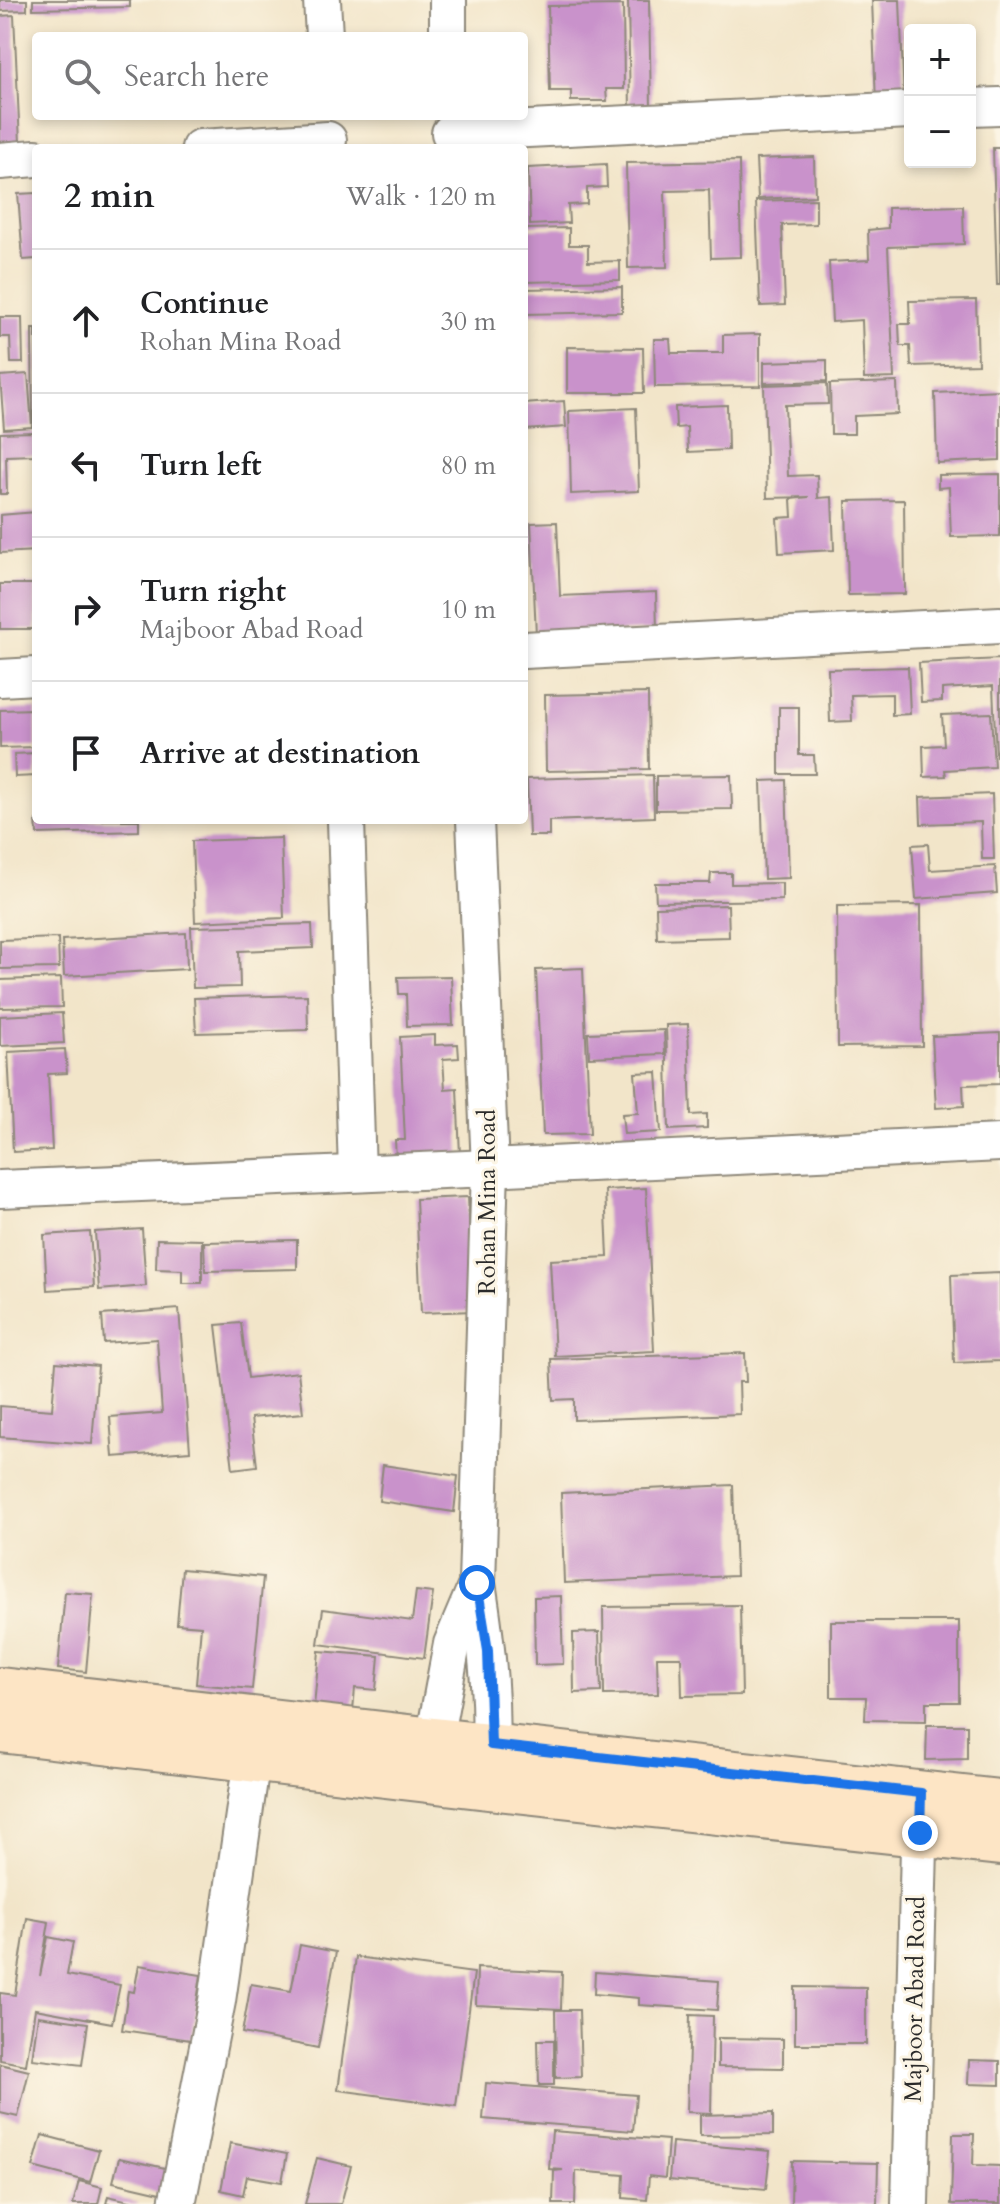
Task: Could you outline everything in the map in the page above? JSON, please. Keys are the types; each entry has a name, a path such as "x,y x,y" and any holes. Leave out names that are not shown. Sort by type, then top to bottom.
{"street":[{"path":"322,0 324,32"},
{"path":"448,0 448,32"},
{"path":"976,107 1000,106"},
{"path":"451,132 904,110"},
{"path":"239,144 328,135"},
{"path":"0,161 32,158"},
{"path":"528,650 1000,625"},
{"path":"0,678 32,676"},
{"path":"346,824 357,1173"},
{"name":"Rohan Mina Road","path":"475,824 490,1168 477,1583 488,1651 490,1766"},
{"path":"0,1189 1000,1143"},
{"name":"Rohan Mina Road","path":"433,1760 452,1644 477,1583"},
{"path":"0,1690 433,1760 920,1813 1000,1802"},
{"path":"0,1730 252,1759 433,1760"},
{"path":"177,2204 217,2001 252,1759"},
{"path":"920,1813 1000,1843"},
{"name":"Majboor Abad Road","path":"910,2204 920,1813"}],"building":[{"path":"0,0 27,0 27,10 0,11"},
{"path":"33,0 130,0 130,7 33,9"},
{"path":"628,0 649,0 651,109 630,110"},
{"path":"872,0 900,0 904,102 876,103"},
{"path":"623,5 624,89 606,89 607,101 571,101 571,91 550,91 548,6"},
{"path":"14,15 20,143 0,144 0,16"},
{"path":"993,148 1000,148 1000,285 997,285"},
{"path":"814,157 815,196 758,199 756,159"},
{"path":"739,161 741,257 711,258 709,190 665,191 667,267 628,268 626,163"},
{"path":"606,164 607,187 587,188 587,204 568,205 569,223 530,225 528,168"},
{"path":"32,193 32,259 23,260 18,194"},
{"path":"816,199 816,224 782,225 785,305 760,306 756,201"},
{"path":"963,206 964,244 888,247 894,378 864,379 862,320 832,322 829,262 869,260 868,230 888,228 888,208"},
{"path":"569,228 569,245 588,245 588,262 620,261 620,280 528,282 528,229"},
{"path":"622,287 622,312 528,314 528,289"},
{"path":"976,300 978,364 911,366 910,346 900,346 899,324 910,324 909,301"},
{"path":"0,317 22,317 23,363 11,363 10,337 0,337"},
{"path":"760,334 760,386 655,387 654,339 670,339 671,353 723,353 723,335"},
{"path":"567,347 643,348 644,393 567,393"},
{"path":"827,360 827,381 764,383 764,362"},
{"path":"28,374 32,427 4,429 0,376"},
{"path":"897,382 898,414 854,416 854,434 831,434 830,384"},
{"path":"827,383 828,404 785,405 788,476 817,475 818,498 832,497 834,550 779,553 777,518 792,517 791,499 809,497 767,498 764,385"},
{"path":"1000,390 1000,460 937,463 935,393"},
{"path":"564,401 566,427 528,430 528,404"},
{"path":"727,405 728,450 688,452 687,427 676,428 675,407"},
{"path":"636,408 639,491 571,494 569,411"},
{"path":"32,432 32,455 6,456 7,494 0,494 0,433"},
{"path":"1000,474 1000,536 951,537 949,487 938,488 938,475"},
{"path":"904,500 905,594 848,595 846,501"},
{"path":"32,512 32,551 0,553 0,515"},
{"path":"557,522 560,596 656,592 657,630 536,635 531,523"},
{"path":"0,584 32,584 32,629 0,629"},
{"path":"1000,659 1000,756 996,756 993,686 942,689 942,701 921,702 919,663"},
{"path":"908,667 910,714 892,715 892,694 851,695 852,721 830,722 828,669"},
{"path":"648,693 649,769 546,771 545,695"},
{"path":"779,707 799,707 799,755 814,755 815,774 779,774"},
{"path":"32,709 32,747 0,748 0,710"},
{"path":"991,713 994,767 945,770 946,776 924,777 923,746 944,745 942,715"},
{"path":"32,753 32,776 15,777 14,754"},
{"path":"653,775 654,817 549,821 549,836 529,836 528,779"},
{"path":"731,775 732,809 656,810 656,776"},
{"path":"786,780 789,878 764,879 761,781"},
{"path":"992,794 994,859 982,859 981,822 921,824 920,797"},
{"path":"36,824 139,824 139,831 37,834"},
{"path":"281,838 284,918 195,922 192,841"},
{"path":"928,844 930,870 995,866 997,893 916,899 912,845"},
{"path":"711,873 731,873 731,884 782,883 782,900 656,902 655,883 710,883"},
{"path":"728,905 729,937 657,939 656,907"},
{"path":"921,905 922,1046 838,1047 837,906"},
{"path":"312,924 313,948 239,951 240,987 193,988 191,927"},
{"path":"186,933 187,969 64,976 62,940"},
{"path":"58,938 59,968 0,969 0,940"},
{"path":"583,968 590,1134 543,1135 536,970"},
{"path":"451,976 453,1025 407,1026 406,994 399,994 398,977"},
{"path":"61,978 62,1007 0,1008 0,980"},
{"path":"307,995 308,1030 196,1033 194,998"},
{"path":"62,1013 64,1043 0,1046 0,1016"},
{"path":"688,1024 691,1115 707,1114 707,1128 669,1130 666,1025"},
{"path":"664,1030 665,1054 589,1057 588,1033"},
{"path":"1000,1033 1000,1084 963,1085 964,1106 936,1108 932,1036"},
{"path":"435,1035 435,1045 458,1044 459,1058 443,1059 445,1089 457,1088 460,1155 396,1158 395,1140 405,1140 400,1037"},
{"path":"65,1049 67,1073 48,1074 52,1150 13,1152 8,1052"},
{"path":"657,1072 661,1132 624,1134 622,1114 638,1113 635,1073"},
{"path":"646,1188 654,1351 555,1356 550,1260 608,1257 605,1190"},
{"path":"468,1197 473,1311 421,1313 416,1199"},
{"path":"142,1229 146,1286 99,1290 95,1232"},
{"path":"90,1232 94,1287 47,1290 44,1235"},
{"path":"157,1239 202,1240 202,1283 182,1283 182,1270 156,1269"},
{"path":"297,1240 297,1269 205,1271 204,1242"},
{"path":"1000,1273 1000,1361 954,1363 951,1275"},
{"path":"179,1309 190,1451 113,1457 110,1417 162,1413 157,1339 104,1343 102,1315"},
{"path":"241,1323 248,1378 298,1372 303,1413 251,1418 257,1466 233,1469 216,1325"},
{"path":"745,1353 746,1382 739,1382 740,1414 574,1420 574,1399 553,1400 551,1359"},
{"path":"56,1362 98,1366 92,1444 0,1437 0,1406 52,1410"},
{"path":"383,1465 458,1476 454,1512 379,1501"},
{"path":"733,1485 736,1576 564,1583 561,1493"},
{"path":"182,1569 263,1577 252,1689 196,1684 201,1626 177,1624"},
{"path":"416,1591 433,1593 424,1658 318,1644 323,1609 412,1621"},
{"path":"65,1592 93,1594 86,1672 58,1669"},
{"path":"561,1596 563,1664 535,1665 534,1597"},
{"path":"740,1605 742,1695 682,1696 681,1657 657,1657 658,1694 604,1695 603,1607"},
{"path":"831,1621 959,1621 959,1702 926,1702 926,1721 865,1720 866,1697 831,1697"},
{"path":"599,1632 601,1692 574,1693 573,1633"},
{"path":"319,1651 379,1656 376,1690 355,1688 353,1711 314,1707"},
{"path":"927,1725 967,1725 967,1759 926,1760"},
{"path":"27,1918 49,1922 40,1976 48,1937 73,1942 67,1975 120,1985 112,2023 35,2009 26,2065 0,2060 0,1993 15,1995"},
{"path":"300,1945 336,1952 318,2048 242,2033 251,1984 291,1991"},
{"path":"356,1957 474,1973 456,2106 338,2090"},
{"path":"139,1965 201,1975 191,2040 122,2030 128,1991 134,1992"},
{"path":"477,1968 562,1972 561,2009 476,2005"},
{"path":"595,1972 719,1981 717,2010 639,2005 639,1998 594,1994"},
{"path":"795,1987 866,1988 866,2044 795,2044"},
{"path":"555,2010 579,2010 581,2077 556,2078"},
{"path":"690,2015 713,2016 711,2113 687,2112"},
{"path":"38,2016 88,2023 82,2065 32,2059"},
{"path":"718,2038 783,2039 783,2068 718,2067"},
{"path":"538,2040 554,2040 554,2085 539,2085"},
{"path":"969,2060 1000,2061 1000,2085 968,2084"},
{"path":"0,2064 29,2071 18,2117 0,2113"},
{"path":"486,2083 636,2095 633,2131 483,2119"},
{"path":"773,2113 773,2135 700,2136 700,2115"},
{"path":"552,2131 668,2140 665,2178 649,2176 647,2200 623,2198 624,2175 576,2171 575,2204 553,2204 554,2171 563,2170 549,2169"},
{"path":"953,2134 974,2134 973,2165 1000,2166 1000,2204 951,2204"},
{"path":"42,2135 99,2150 90,2182 33,2167"},
{"path":"672,2142 770,2151 766,2189 669,2180"},
{"path":"230,2143 287,2154 282,2182 247,2176 243,2195 221,2190"},
{"path":"119,2158 179,2171 173,2196 113,2182"},
{"path":"317,2158 351,2166 341,2204 305,2204"},
{"path":"792,2161 878,2163 877,2204 791,2204"},
{"path":"79,2181 102,2187 98,2204 73,2204"},
{"path":"108,2196 138,2203 106,2204"}],"route":[{"path":"477,1583 488,1651 491,1745 921,1793 920,1833"}]}
